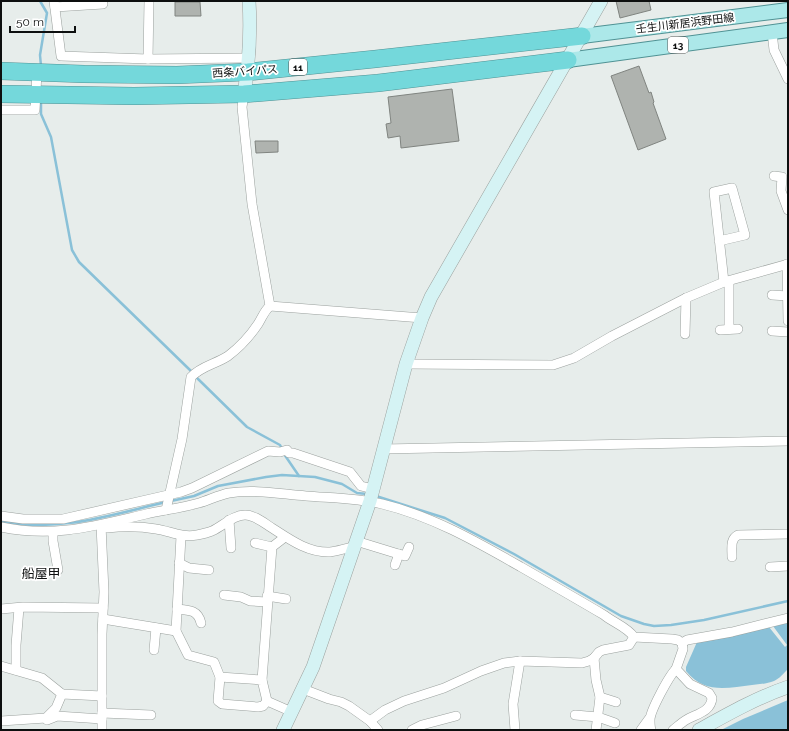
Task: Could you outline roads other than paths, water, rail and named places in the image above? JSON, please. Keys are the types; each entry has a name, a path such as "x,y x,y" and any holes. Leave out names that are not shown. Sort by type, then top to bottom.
{"highway":[{"name":"西条バイパス","path":"5,70 177,75 248,65 582,36"},
{"name":"西条バイパス","path":"1,94 134,96 244,94 378,83 568,60"}],"main road":[{"name":"壬生川新居浜野田線","path":"582,36 788,10"},
{"name":"壬生川新居浜野田線","path":"568,60 788,30"}],"street":[{"path":"148,59 149,1"},
{"path":"249,1 248,65 242,107 252,196 270,306"},
{"path":"283,730 313,667 371,495 406,364 431,297 462,240 601,1"},
{"path":"103,4 54,4 61,56 248,65"},
{"path":"772,32 774,50 788,79"},
{"path":"1,110 35,110 37,72"},
{"path":"774,176 782,177 781,191 788,210"},
{"path":"719,241 745,235 732,188 714,192 719,241 726,282 729,329"},
{"path":"406,364 553,365 574,358 612,336 686,298 726,282 788,264 788,321"},
{"path":"772,295 788,296"},
{"path":"686,298 686,334"},
{"path":"270,306 422,318"},
{"path":"166,509 182,439 191,377 197,371 228,356 249,335 270,306"},
{"path":"772,331 788,332"},
{"path":"383,449 788,441"},
{"path":"1,516 23,519 62,519 168,496 192,488 268,451 280,452 287,450 289,453 350,472 361,486 383,504 439,523 494,551 604,615 631,633 634,638"},
{"path":"101,527 166,509 201,502 221,495 250,491 371,495"},
{"path":"1,527 20,531 53,532 101,527 140,526 158,529 181,536 207,533 239,515 252,517 302,546 323,552 331,552 355,544 405,556 409,547"},
{"path":"230,520 231,548"},
{"path":"101,527 104,592 102,730"},
{"path":"53,532 58,570"},
{"path":"732,556 732,541 738,534 788,534"},
{"path":"181,536 176,631 188,655 214,662 220,677 218,701 222,704 258,707 263,706 267,701"},
{"path":"267,701 262,680 272,547 285,537"},
{"path":"255,543 272,547"},
{"path":"395,565 399,554"},
{"path":"179,563 189,568 209,570"},
{"path":"770,567 788,566"},
{"path":"224,595 241,597 250,601 286,599"},
{"path":"16,670 16,645 19,608"},
{"path":"1,609 103,608"},
{"path":"177,609 189,610 196,613 200,617 201,623"},
{"path":"634,638 672,639 682,642 732,632 788,618"},
{"path":"103,619 176,631"},
{"path":"154,650 156,628"},
{"path":"370,721 385,710 404,701 444,688 481,671 504,663 520,661 575,664 589,661 594,658 598,652 603,650 629,645 634,638"},
{"path":"641,730 649,719 670,675 676,669 683,649 682,642"},
{"path":"594,658 596,680 600,697 596,730"},
{"path":"515,730 513,704 520,661"},
{"path":"1,666 42,678 62,694 102,696"},
{"path":"673,730 686,720 708,709 712,702 712,698 709,693 690,684 676,669"},
{"path":"220,677 262,680"},
{"path":"699,730 737,709 771,693 788,687"},
{"path":"303,689 341,702 359,712 378,730"},
{"path":"1,720 46,718 56,708 62,694"},
{"path":"600,697 616,702"},
{"path":"267,701 292,712"},
{"path":"575,715 598,717 615,723"},
{"path":"40,719 47,720 57,716 151,716"},
{"path":"412,730 422,725 456,716"},
{"path":"649,719 651,730"}],"water":[{"path":"788,621 788,669 774,681 716,688 700,683 686,671 686,667 697,642 769,627 785,647 787,645 773,626"},
{"path":"788,700 788,730 721,730 743,719"}],"waterway":[{"path":"40,1 47,13 40,55 41,66"},
{"path":"41,101 41,114 51,137 72,250 79,262 192,372"},
{"path":"195,376 247,427 280,445 282,449"},
{"path":"284,454 299,476"},
{"path":"171,501 194,496 218,486 282,475 315,477 342,484 357,493 367,494"},
{"path":"376,496 445,518 514,554 621,616 644,624 654,626 671,625 704,620 788,601"},
{"path":"1,521 22,524 64,524 104,517 166,502"}],"district":[{"name":"船屋甲","path":"41,573"}]}
